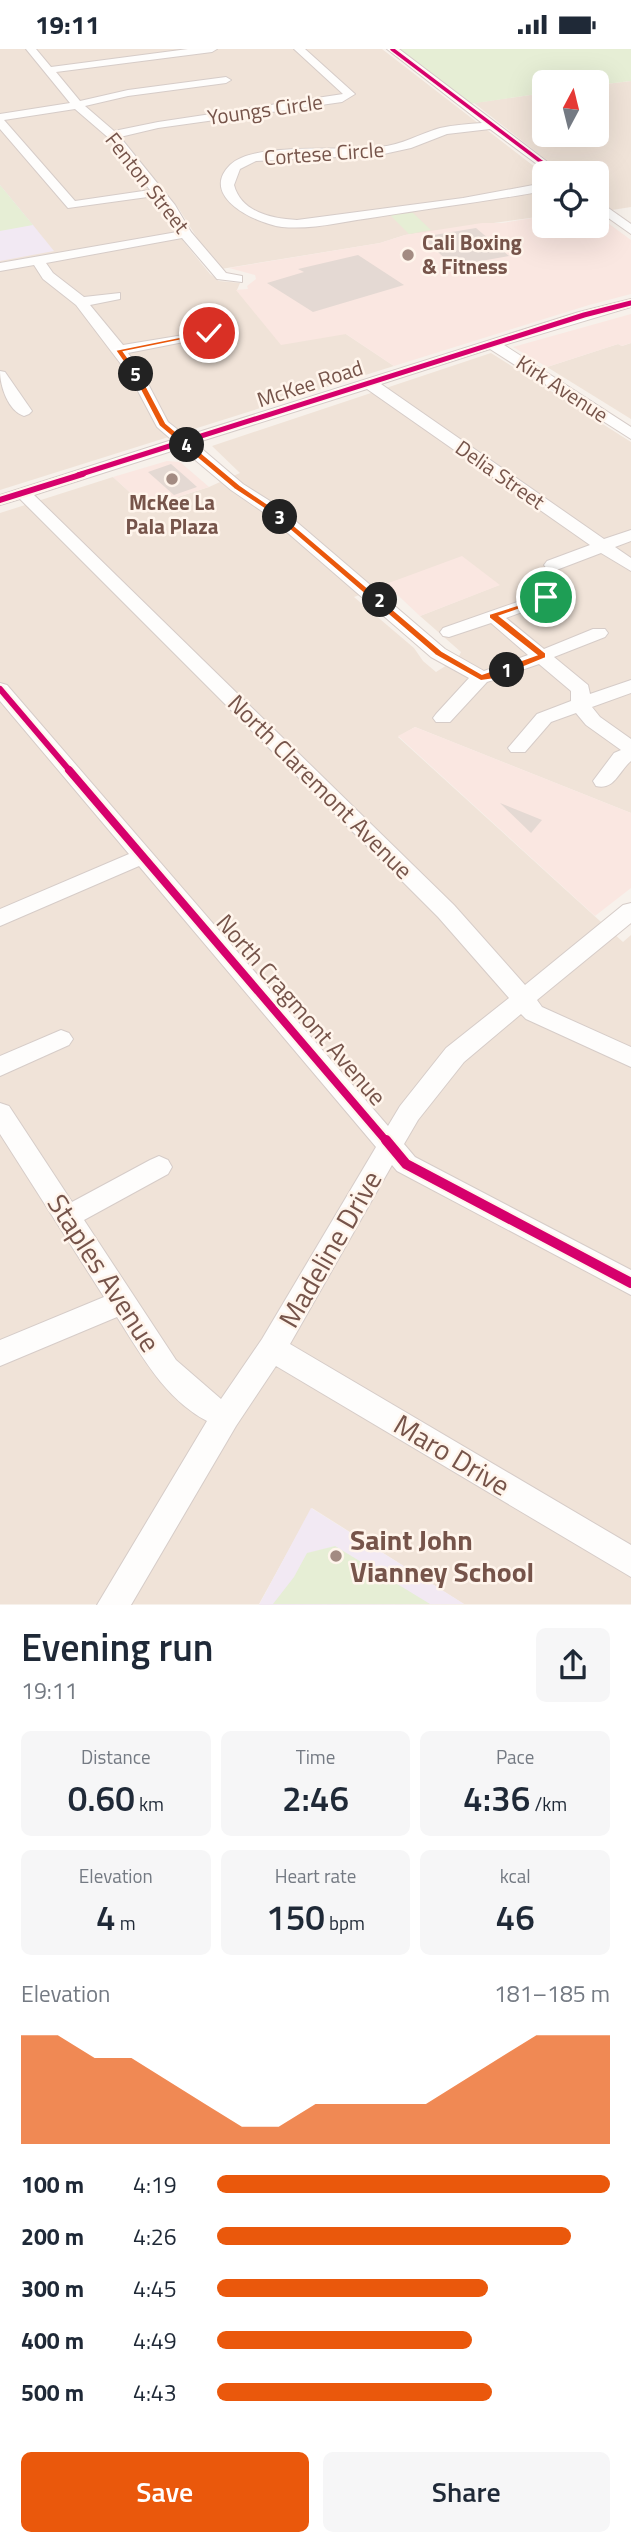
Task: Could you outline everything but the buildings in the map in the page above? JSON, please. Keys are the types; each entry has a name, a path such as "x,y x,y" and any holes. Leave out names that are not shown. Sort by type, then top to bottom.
{"street":[{"name":"Fenton Street","path":"31,49 78,105 113,135 158,192 186,234 222,276 237,279"},
{"path":"122,49 131,59"},
{"path":"49,70 212,49"},
{"name":"Youngs Circle","path":"113,135 158,125 342,99 350,94 299,49"},
{"path":"391,49 540,161"},
{"path":"158,192 72,205 0,119 128,93 226,80"},
{"name":"Cortese Circle","path":"490,124 457,129 415,144 382,151 357,154 306,152 268,155 242,162 231,171 227,183 229,192 239,205 255,216 281,223 314,224 532,189"},
{"name":"Cortese Circle","path":"443,203 448,197 532,183"},
{"path":"609,213 631,230"},
{"path":"0,267 186,234"},
{"path":"37,260 48,276 64,285 80,302 119,350 137,376 162,424 237,487 281,518 438,653 481,677 491,676 599,633"},
{"path":"80,302 115,296"},
{"name":"McKee Road","path":"0,500 492,344 631,303"},
{"path":"119,350 209,333"},
{"name":"Kirk Avenue","path":"492,344 631,434"},
{"path":"0,375 24,411"},
{"name":"Delia Street","path":"369,383 631,566"},
{"name":"North Claremont Avenue","path":"23,493 446,912 534,1013 631,1058"},
{"path":"553,565 631,535"},
{"path":"449,632 546,597"},
{"path":"493,616 581,689 580,706 593,721 631,751 621,758 603,781"},
{"path":"443,718 481,677"},
{"path":"519,748 544,718 631,686"},
{"name":"North Cragmont Avenue","path":"0,689 406,1164 631,1283"},
{"path":"0,918 143,856"},
{"name":"Madeline Drive","path":"113,1605 226,1416 272,1348 409,1112 456,1055 522,997 631,911"},
{"path":"0,1067 61,1039"},
{"name":"Staples Avenue","path":"0,1113 166,1369 203,1404 226,1416"},
{"path":"67,1217 159,1167"},
{"path":"0,1353 121,1302"},
{"name":"Maro Drive","path":"272,1348 631,1562"}],"shaded area":[{"path":"0,49 382,49 532,165 532,218 405,235 380,243 221,269 179,209 129,149 117,150 166,211 184,242 210,274 219,281 240,283 237,290 346,334 394,366 0,490"},
{"path":"631,81 631,207 612,210 609,208 609,161 548,161 474,103 532,95 532,147 609,147 609,84"},
{"path":"0,185 33,225 54,251 0,261"},
{"path":"532,218 532,238 609,238 609,224 631,240 631,294 394,366 346,334 281,345 236,290 248,289 247,286 256,279 255,275 229,268 380,243 405,235 482,223"},
{"path":"631,314 631,343 622,346 618,344 547,367 513,347"},
{"path":"631,343 631,419 547,367 618,344 622,346"},
{"path":"491,353 631,442 631,813 415,727 398,737 623,942 631,935 631,1604 464,1604 312,1508 259,1604 0,1604 0,513 113,477 146,507 209,487 240,473 212,446","holes":["401,579 499,585 420,616 461,652 458,658 436,672 423,661 414,648 354,597"]},
{"path":"167,461 180,462 209,487 146,507 113,477"},
{"path":"462,556 500,585 420,616 386,584"},
{"path":"415,727 631,813 631,888 595,916 398,736"},
{"name":"Saint John Vianney School","path":"311,1508 464,1604 259,1605"}],"green space":[{"path":"398,49 631,49 631,81 609,84 609,70 532,70 532,95 469,104"},
{"path":"0,185 33,225 0,231"},
{"path":"412,212 431,230 409,234 390,215"},
{"path":"335,1546 430,1604 273,1604 294,1577 307,1553"}],"cycle path":[{"path":"392,49 540,161"},
{"path":"0,500 584,315 631,303"},
{"path":"0,689 406,1164 631,1283"}],"place":[{"name":"Cali Boxing & Fitness","path":"408,255"},
{"name":"McKee La Pala Plaza","path":"172,479"},
{"name":"Saint John Vianney School","path":"336,1556"}],"route":[{"path":"209,333 119,350 137,376 162,424 237,487 272,510 438,653 481,677 491,676 543,656 493,616 546,597"}]}
